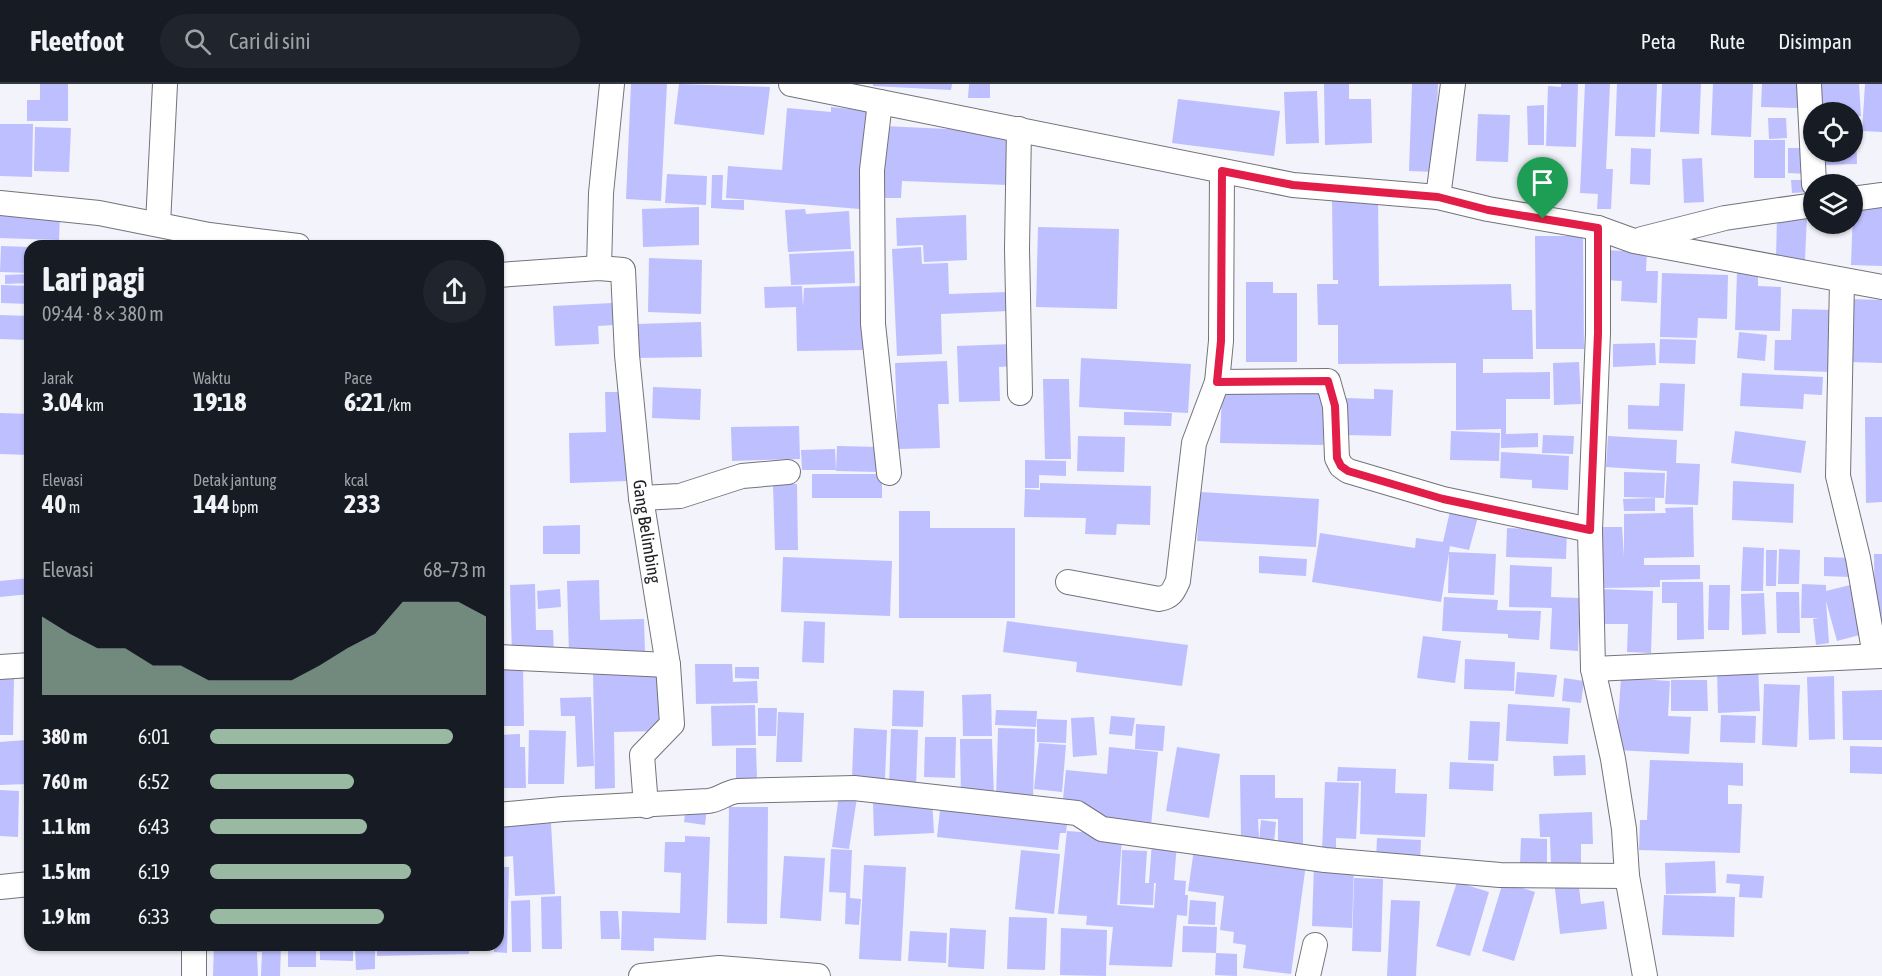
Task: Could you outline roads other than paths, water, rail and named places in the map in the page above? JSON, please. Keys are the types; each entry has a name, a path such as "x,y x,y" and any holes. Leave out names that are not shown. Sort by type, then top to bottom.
{"street":[{"path":"158,224 165,84"},
{"path":"504,275 599,268 601,193 612,84"},
{"path":"790,84 1293,185 1438,197 1488,210 1598,228 1634,241 1842,281 1882,286"},
{"path":"1438,197 1453,84"},
{"path":"1809,84 1814,174"},
{"path":"880,102 872,170 873,324 889,473"},
{"path":"1019,129 1017,249 1020,393"},
{"path":"1068,582 1159,599 1167,598 1178,581 1194,443 1217,382 1221,341 1222,171"},
{"path":"1863,198 1882,195"},
{"path":"0,203 99,213 158,224 208,240"},
{"path":"1634,241 1725,218 1803,207"},
{"path":"1598,228 1598,333 1590,530 1593,669 1613,759 1624,829 1627,876 1646,976"},
{"name":"Gang Belimbing","path":"599,268 623,270 627,355 641,498 668,665 672,724 642,755 646,806"},
{"path":"1593,669 1737,660 1879,656 1838,476 1842,281"},
{"path":"1217,382 1328,381 1335,406 1337,458 1341,466 1348,471 1443,499 1590,530"},
{"path":"641,498 680,496 742,476 788,472"},
{"path":"504,657 668,665"},
{"path":"0,667 24,665"},
{"path":"504,814 563,808 646,806 717,800 724,794 736,791 854,788 1077,813 1102,830 1325,860 1500,875 1627,876"},
{"path":"0,887 24,885"},
{"path":"1308,976 1315,945"},
{"path":"194,951 194,976"},
{"path":"641,976 719,968 818,976"}]}
